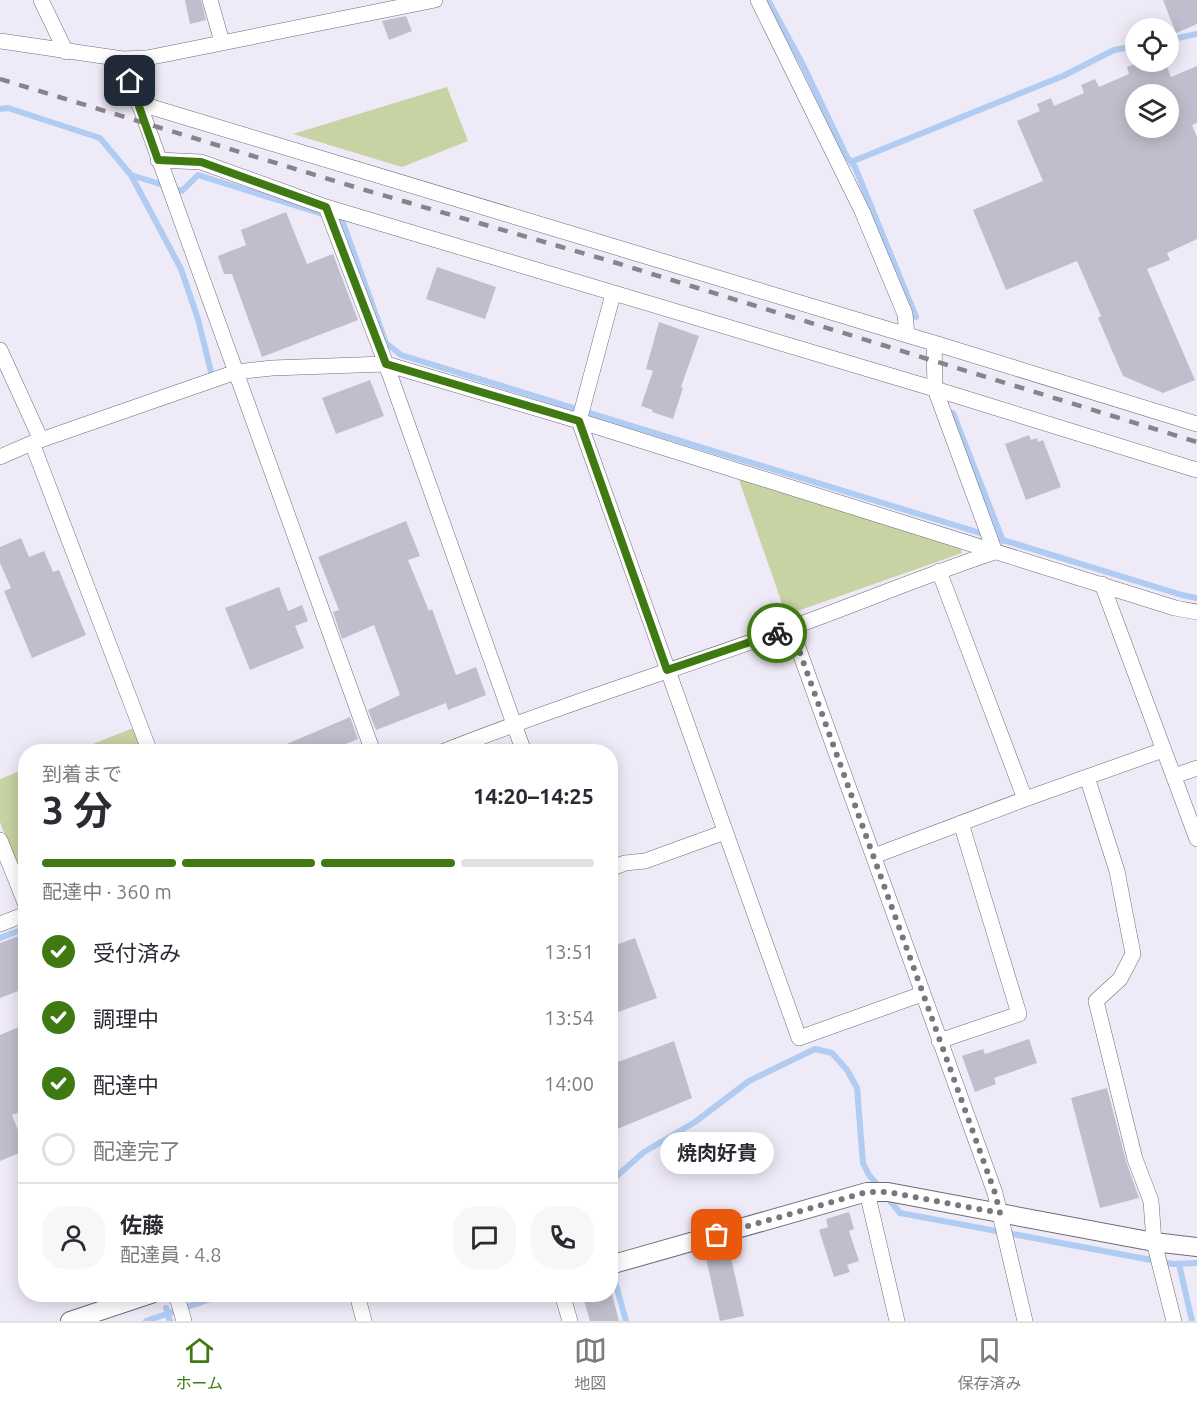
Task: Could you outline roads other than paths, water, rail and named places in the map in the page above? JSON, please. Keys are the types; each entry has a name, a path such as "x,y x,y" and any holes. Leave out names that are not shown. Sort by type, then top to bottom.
{"street":[{"path":"41,0 66,52"},
{"path":"210,0 222,42"},
{"path":"0,41 123,59 147,58 435,0"},
{"path":"758,0 862,211 905,314 907,335"},
{"path":"123,59 371,744"},
{"path":"138,103 1197,424"},
{"path":"158,160 201,162 328,213 935,389 1197,470"},
{"path":"328,213 386,364 521,744"},
{"path":"613,294 581,413 667,670 800,1038 922,994"},
{"path":"934,343 935,389 991,541"},
{"path":"0,350 37,442 147,744"},
{"path":"0,457 236,372 272,368 386,364 581,413 991,541 1102,584 1175,608 1197,612"},
{"path":"462,744 514,723 791,628 939,571 991,541"},
{"path":"939,571 1025,799"},
{"path":"1102,584 1197,839"},
{"path":"791,628 995,1193 1025,1321"},
{"path":"874,856 1163,750"},
{"path":"1174,776 1197,768"},
{"path":"1087,777 1117,871 1133,954 1119,980 1096,1001 1135,1159 1151,1201 1157,1254 1174,1321"},
{"path":"939,1041 1018,1014 961,823"},
{"path":"618,866 645,861 725,832"},
{"path":"0,840 18,885"},
{"path":"0,924 18,917"},
{"path":"618,1263 877,1192 1003,1226 1157,1254 1197,1247"},
{"path":"877,1192 897,1321"},
{"path":"70,1321 127,1302"},
{"path":"359,1302 364,1321"},
{"path":"564,1302 570,1321"}],"waterway":[{"path":"768,0 803,65 847,157 855,167 916,317"},
{"path":"1179,38 1197,34"},
{"path":"851,162 1063,76 1114,50 1125,48"},
{"path":"0,109 8,108 100,138 131,175 181,269 198,319 211,372"},
{"path":"131,175 182,191 198,175 342,220 386,343 401,355 1197,598"},
{"path":"953,413 1003,541"},
{"path":"0,938 18,931"},
{"path":"618,1175 644,1152 695,1122 749,1081 815,1049 832,1053 847,1070 857,1088 863,1163 880,1188"},
{"path":"886,1196 900,1213 1173,1264 1197,1263"},
{"path":"1179,1264 1192,1321"},
{"path":"618,1292 626,1321"},
{"path":"146,1321 202,1302"},
{"path":"166,1308 170,1321"}],"railway":[{"path":"0,79 358,188 610,261 1197,442"}],"place":[{"name":"焼肉好貴","path":"717,1235"}]}
